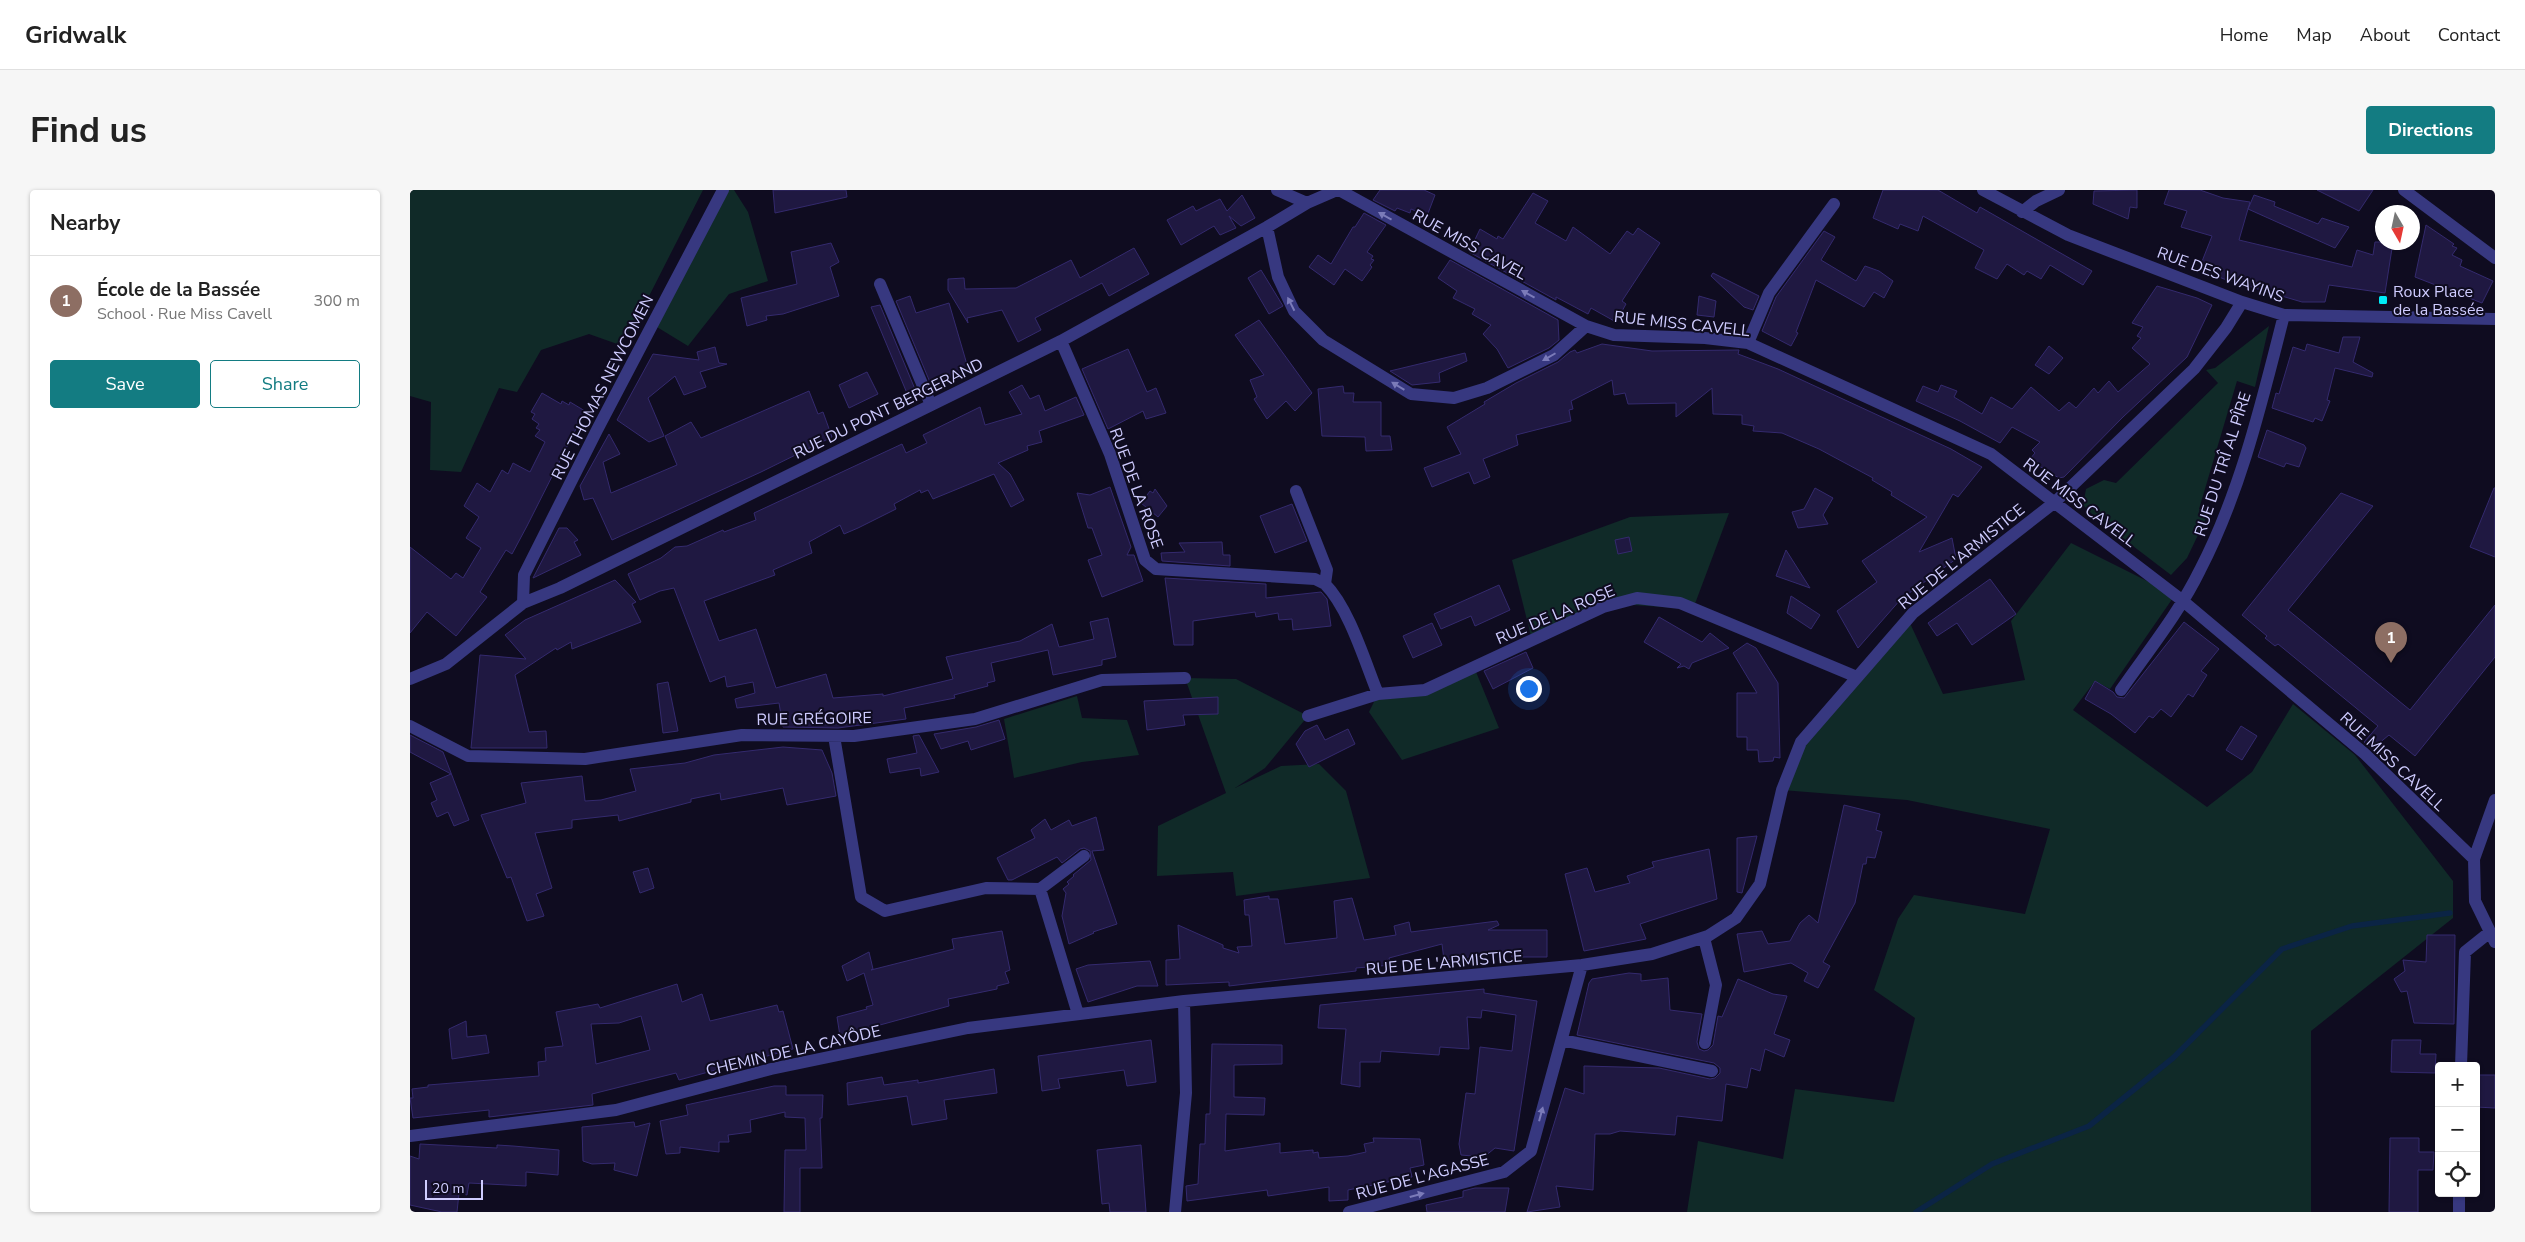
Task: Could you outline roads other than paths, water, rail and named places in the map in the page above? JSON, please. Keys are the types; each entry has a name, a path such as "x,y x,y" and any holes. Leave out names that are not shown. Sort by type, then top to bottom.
{"street":[{"name":"RUE THOMAS NEWCOMEN","path":"524,603 524,575 597,430 723,190"},
{"path":"1277,190 1307,202"},
{"name":"RUE DU PONT BERGERAND","path":"410,679 446,664 524,603 560,588 1061,341 1268,227 1307,202 1338,190"},
{"name":"RUE MISS CAVEL","path":"1338,190 1586,326"},
{"name":"RUE DES WAYINS","path":"1983,190 2068,235 2242,302 2284,315 2495,319"},
{"path":"2022,212 2036,201 2059,190"},
{"path":"2404,190 2495,258"},
{"path":"1748,344 1769,293 1834,204"},
{"path":"1268,227 1278,277 1294,311 1323,340 1410,394 1454,398 1487,388 1554,355 1586,326"},
{"path":"880,284 931,405"},
{"name":"RUE DE L'ARMISTICE","path":"1184,1001 1582,965 1652,954 1704,938 1736,918 1760,884 1782,790 1801,742 1913,613 2055,502 2194,369 2226,328 2242,302"},
{"name":"RUE DU TRÎ AL PÎRE","path":"2121,690 2183,601 2222,525 2242,464 2284,315"},
{"name":"RUE MISS CAVELL","path":"1586,326 1614,335 1705,338 1748,344 1991,454 2183,601 2365,754 2474,859"},
{"name":"RUE DE LA ROSE","path":"1061,341 1110,454 1144,560 1156,569 1315,579 1325,584"},
{"path":"1296,491 1327,570 1325,584 1334,593 1378,694"},
{"name":"RUE DE LA ROSE","path":"1308,716 1378,694 1425,690 1603,608 1638,598 1680,603 1857,677"},
{"name":"RUE GRÉGOIRE","path":"410,726 468,756 585,759 742,735 854,736 975,719 1102,680 1185,678"},
{"path":"834,736 862,897 885,911 986,888 1040,889 1084,856"},
{"path":"2461,1062 2465,952 2493,937 2475,901 2474,859 2495,800"},
{"path":"1040,889 1078,1014"},
{"path":"1704,938 1716,985 1705,1043"},
{"name":"RUE DE L'AGASSE","path":"1349,1212 1369,1210 1504,1172 1531,1151 1582,965"},
{"path":"1175,1212 1186,1093 1184,1001"},
{"name":"CHEMIN DE LA CAYÔDE","path":"410,1136 616,1110 771,1069 968,1028 1184,1001"},
{"path":"1562,1040 1712,1071"},
{"path":"2459,1197 2459,1212"}],"waterway":[{"path":"1916,1212 1992,1164 2089,1126 2173,1058 2282,949 2352,926 2450,913"}],"place":[{"name":"Roux Place de la Bassée","path":"2383,300"},
{"name":"École de la Bassée","path":"2391,663"}]}
